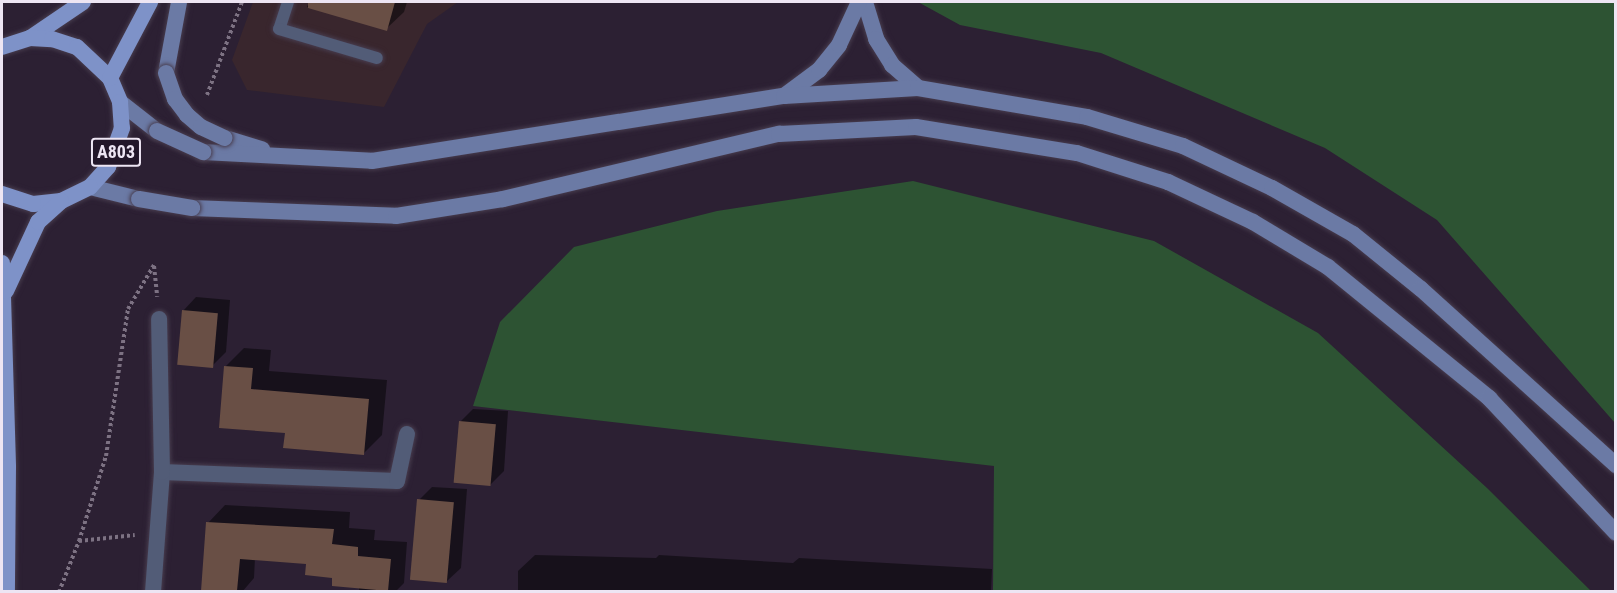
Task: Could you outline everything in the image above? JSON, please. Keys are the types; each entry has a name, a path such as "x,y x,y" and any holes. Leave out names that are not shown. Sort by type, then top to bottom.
{"main road":[{"name":"A803","path":"2,47 30,38 84,2"},
{"path":"110,78 150,2"},
{"path":"179,2 166,73 175,99 187,115 201,127 225,138 333,162"},
{"path":"784,96 819,69 839,45 859,2"},
{"path":"866,2 876,39 892,64 918,88"},
{"name":"A803","path":"3,297 38,222 61,201 90,187 108,167 118,148 120,102 110,78 77,47 52,39 30,38"},
{"path":"120,102 157,131 203,152 333,162 416,156 784,96 918,88 1087,117 1183,146 1272,188 1353,234 1421,289 1616,465"},
{"path":"90,187 139,199 192,208 396,216 503,199 779,134 916,127 1077,153 1168,182 1253,222 1328,267 1490,398 1616,533"},
{"name":"A803","path":"2,194 33,204 61,201"},
{"name":"A803","path":"2,263 8,591"}],"street":[{"path":"153,591 162,472 159,319"},
{"path":"162,472 397,481 407,434"}],"lane":[{"path":"288,2 279,29 377,58"}],"path":[{"path":"207,95 242,2"},
{"path":"59,591 79,541 106,456 128,309 154,264 159,319"},
{"path":"79,541 158,532"}],"shaded area":[{"path":"253,2 458,2 427,24 384,107 247,90 232,60"}],"green space":[{"path":"918,2 1615,2 1615,423 1437,220 1325,148 1101,53 960,25"},
{"path":"913,181 1154,241 1318,333 1487,488 1591,591 993,591 994,466 473,406 500,322 574,247 717,211"}],"building":[{"path":"308,2 395,2 387,31 308,8"},
{"path":"182,310 218,313 213,368 177,365"},
{"path":"224,366 253,368 251,389 369,399 364,455 283,448 285,433 219,428"},
{"path":"459,421 496,424 490,486 454,483"},
{"path":"417,499 454,502 447,583 410,580"},
{"path":"206,522 334,529 332,544 358,547 358,556 391,559 388,591 332,586 332,578 305,575 306,564 240,559 237,591 201,591"}]}
